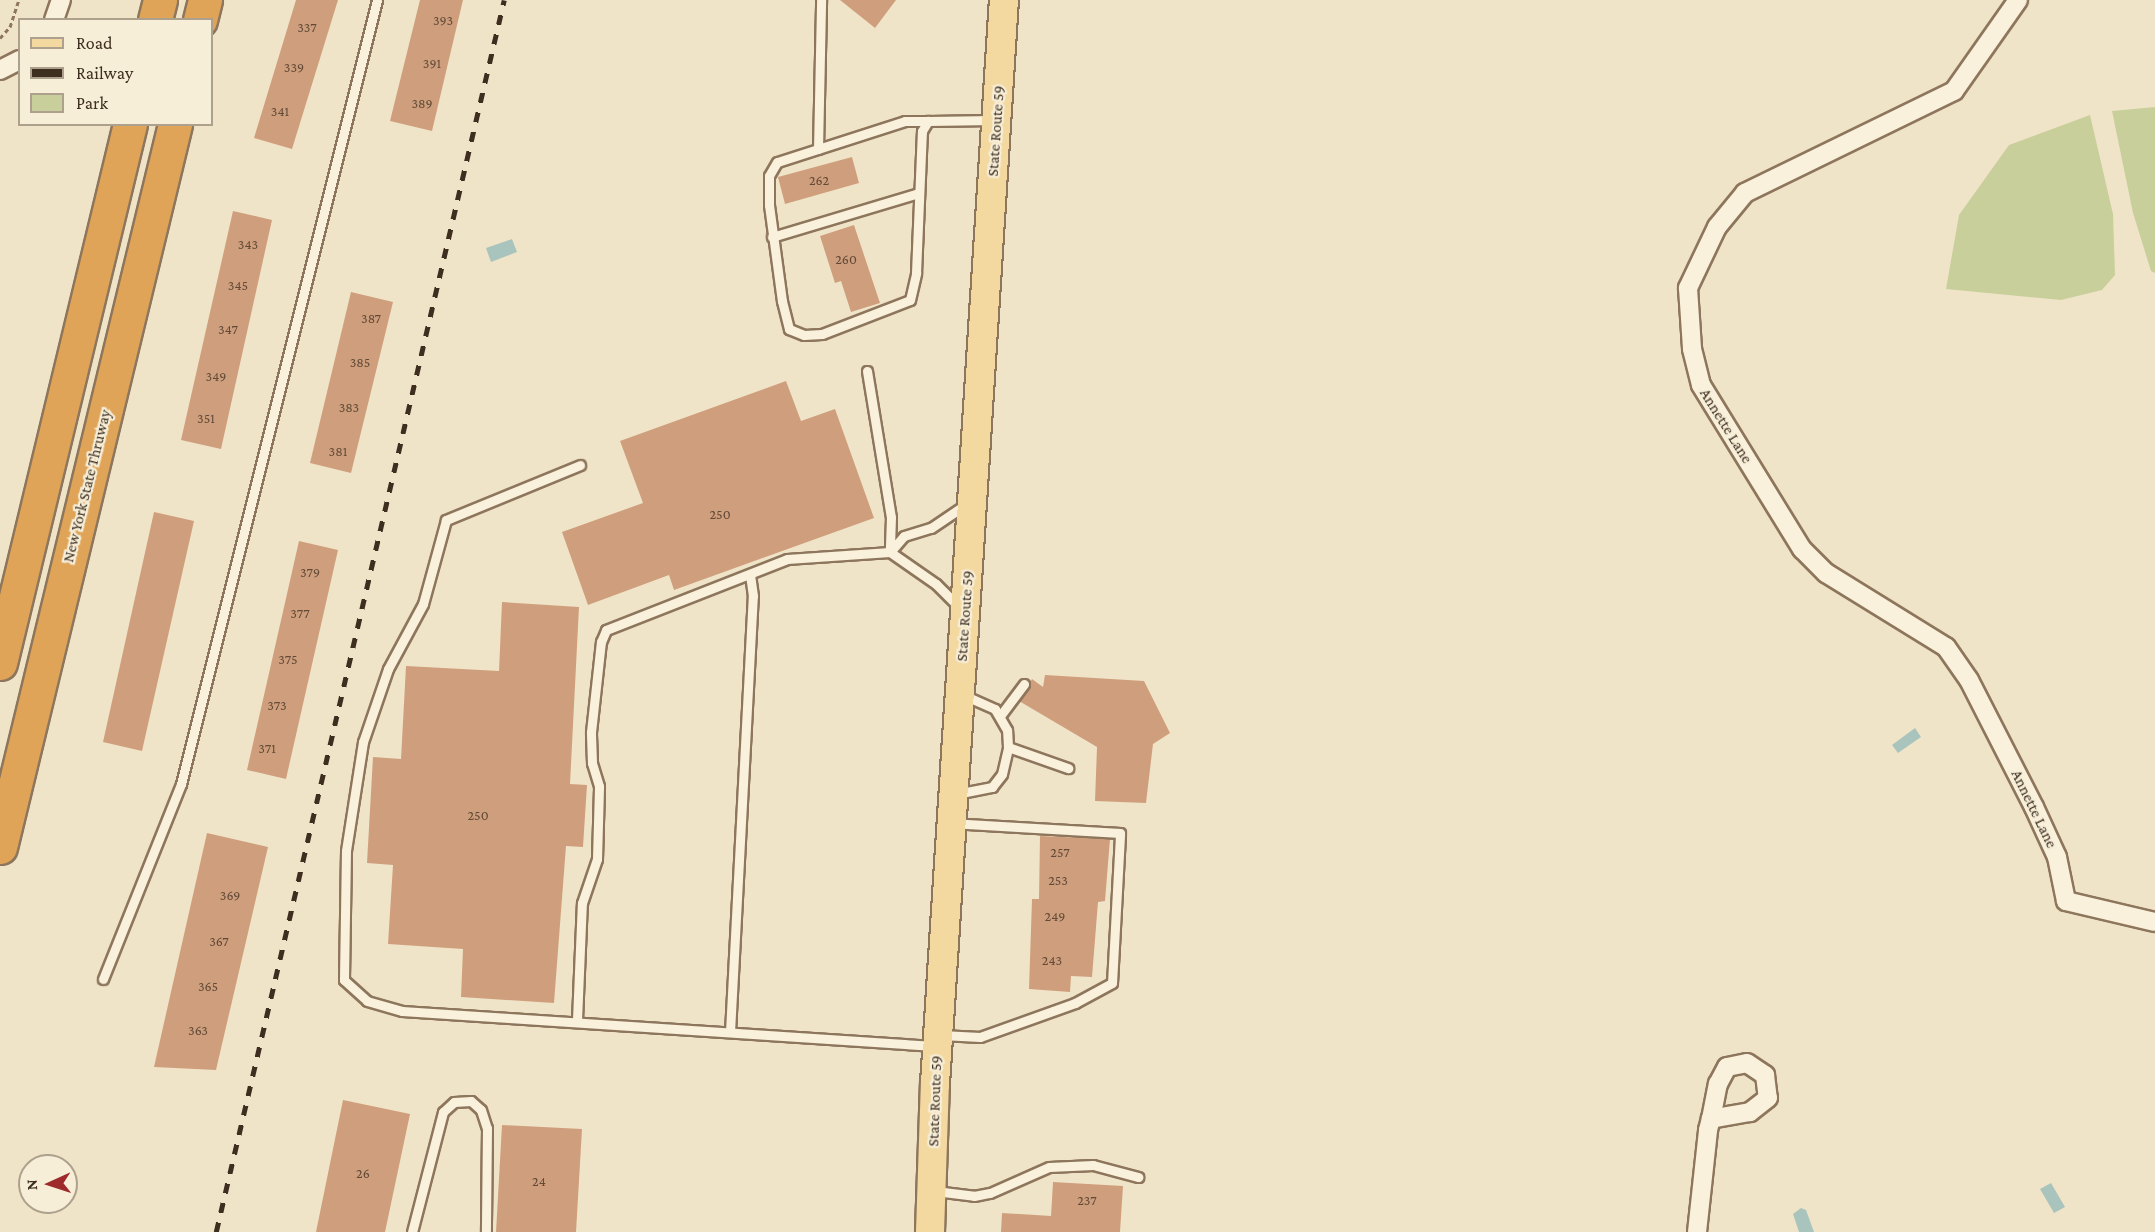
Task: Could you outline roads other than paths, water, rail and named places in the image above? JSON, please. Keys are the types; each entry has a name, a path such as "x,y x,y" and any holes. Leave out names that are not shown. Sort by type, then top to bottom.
{"highway":[{"path":"156,18 160,0"},
{"path":"200,18 205,0"},
{"path":"0,663 130,126"},
{"name":"New York State Thruway","path":"0,847 175,126"},
{"path":"0,871 25,741"}],"main road":[{"name":"State Route 59","path":"930,1232 938,1041 1004,0"}],"street":[{"path":"55,18 61,0"},
{"name":"Annette Lane","path":"2018,0 1954,91 1745,194 1717,227 1688,288 1691,331 1701,385 1802,549 1827,573 1946,647 1969,680 2057,857 2066,902 2155,922"},
{"path":"0,70 18,61"},
{"path":"1697,1232 1711,1119"}],"lane":[{"path":"103,979 181,784 377,0"},
{"path":"818,149 821,0"},
{"path":"928,121 922,131 916,273 910,300 822,334 804,335 789,329 772,237 769,176 777,162 905,121 997,120"},
{"path":"772,237 919,193"},
{"path":"867,371 891,517 890,552"},
{"path":"580,465 446,520 423,604 388,669 363,742 346,851 344,980 367,1001 402,1011 577,1020 730,1032 938,1041 980,1036 1075,1003 1112,983 1120,832 952,823"},
{"path":"890,552 904,537 949,519 973,499"},
{"path":"577,1020 582,903 597,859 599,786 592,763 591,732 603,636 606,630 788,559 890,552 936,584 966,613"},
{"path":"730,1032 753,596 750,575"},
{"path":"1000,716 1024,684"},
{"path":"954,794 992,787 1002,774 1008,747 1000,716 983,701 960,694"},
{"path":"1008,747 1068,768"},
{"path":"412,1232 443,1112 454,1102 471,1101 481,1110 487,1128 486,1232"},
{"path":"933,1191 974,1196 990,1193 1049,1167 1093,1165 1138,1177"}],"water":[{"path":"512,239 517,252 491,262 486,248"},
{"path":"1915,728 1921,737 1898,753 1892,745"},
{"path":"2051,1183 2065,1207 2054,1213 2040,1189"},
{"path":"1801,1208 1806,1210 1814,1232 1799,1232 1793,1214"}],"railway":[{"path":"216,1232 504,0"}]}
